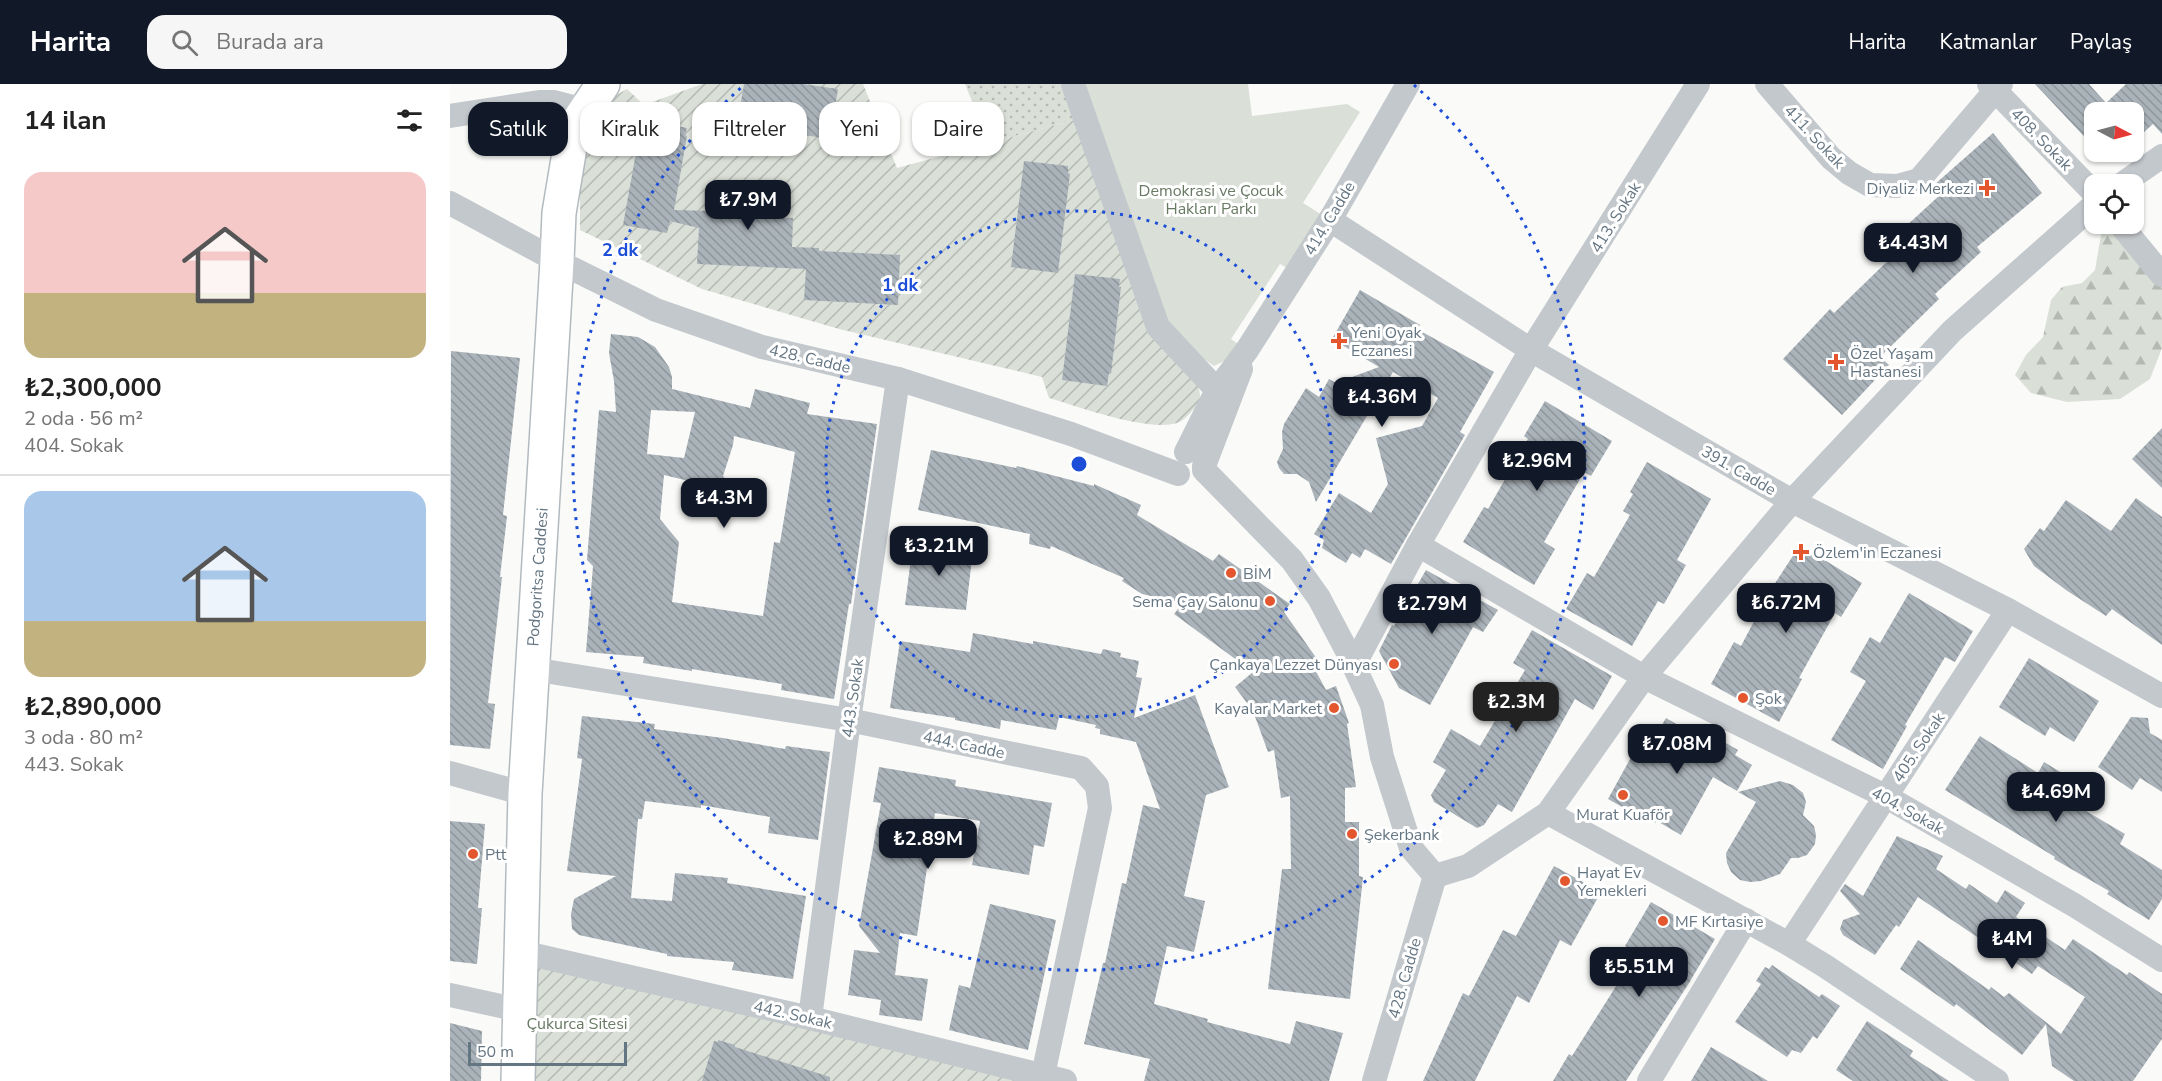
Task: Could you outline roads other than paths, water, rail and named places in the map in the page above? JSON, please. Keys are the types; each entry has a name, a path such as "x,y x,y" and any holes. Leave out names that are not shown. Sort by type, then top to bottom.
{"main road":[{"name":"Podgoritsa Caddesi","path":"518,1081 525,794 559,213 573,129 594,97"}],"street":[{"path":"1073,84 1158,327 1217,390"},
{"name":"414. Cadde","path":"1247,350 1330,219 1408,84"},
{"name":"413. Sokak","path":"1354,665 1418,546 1532,350 1698,84"},
{"name":"411. Sokak","path":"1767,84 1831,158 1849,173 1870,185 1897,186 1919,180 1996,87"},
{"name":"408. Sokak","path":"1996,87 2084,182"},
{"path":"450,116 539,102 570,105 594,97"},
{"path":"2136,174 2162,156"},
{"name":"428. Cadde","path":"450,203 557,261 657,310 762,347 898,379 1071,434 1190,467"},
{"path":"1190,467 1292,560 1319,598 1372,705 1382,756 1411,848 1435,876 1468,866 1548,813 1644,677 1792,501 1952,331 2084,215"},
{"name":"391. Cadde","path":"1330,219 1532,350 1792,501 2008,610 2162,696"},
{"path":"2128,234 2162,275"},
{"path":"1190,467 1217,390 1247,350"},
{"path":"1190,467 1232,397 1247,350"},
{"name":"443. Sokak","path":"810,1018 849,720 898,379"},
{"name":"404. Sokak","path":"1418,546 1644,677 1886,795 2074,905 2162,960"},
{"name":"405. Sokak","path":"1789,944 2008,610"},
{"name":"444. Cadde","path":"532,669 849,720 1081,768 1097,786 1100,808 1054,1078"},
{"path":"450,773 525,794"},
{"path":"1548,813 1789,944 1997,1081"},
{"name":"428. Cadde","path":"1374,1081 1435,876"},
{"path":"1649,1081 1746,920"},
{"name":"442. Sokak","path":"521,952 810,1018 1054,1078"},
{"path":"450,994 519,1010"}],"place":[{"name":"Diyaliz Merkezi","path":"1987,188"},
{"name":"Yeni Oyak Eczanesi","path":"1339,341"},
{"name":"Özel Yaşam Hastanesi","path":"1836,362"},
{"name":"Özlem'in Eczanesi","path":"1801,552"},
{"name":"BİM","path":"1231,573"},
{"name":"Sema Çay Salonu","path":"1270,601"},
{"name":"Çankaya Lezzet Dünyası","path":"1394,664"},
{"name":"Şok","path":"1743,698"},
{"name":"Kayalar Market","path":"1334,708"},
{"name":"Murat Kuaför","path":"1623,795"},
{"name":"Şekerbank","path":"1352,834"},
{"name":"Ptt","path":"473,854"},
{"name":"Hayat Ev Yemekleri","path":"1565,881"},
{"name":"MF Kırtasiye","path":"1663,921"}],"park label":[{"name":"Demokrasi ve Çocuk Hakları Parkı","path":"1211,199"},
{"name":"Çukurca Sitesi","path":"577,1023"}]}
